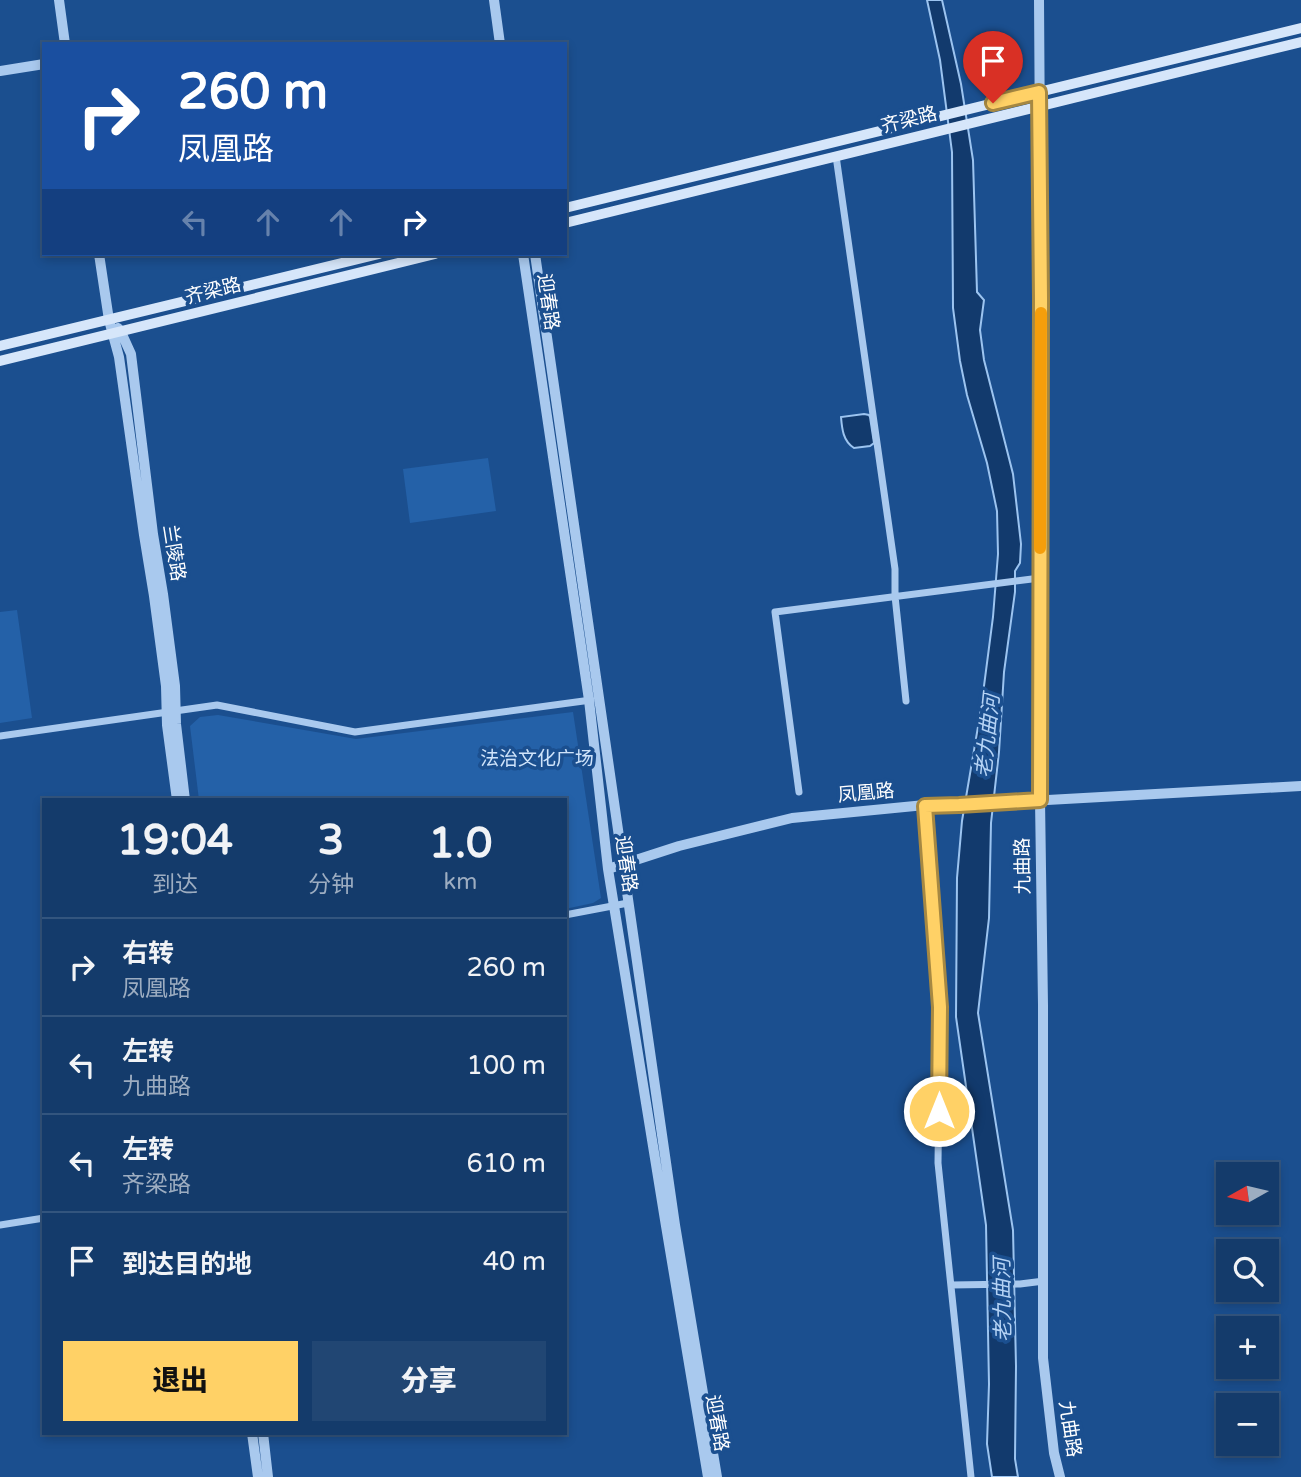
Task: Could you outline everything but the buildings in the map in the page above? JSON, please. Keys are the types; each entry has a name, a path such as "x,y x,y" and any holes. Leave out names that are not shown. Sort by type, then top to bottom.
{"main road":[{"name":"齐梁路","path":"567,208 1301,28"},
{"name":"齐梁路","path":"567,222 1301,42"},
{"path":"754,162 756,175"},
{"name":"齐梁路","path":"0,346 371,256"},
{"name":"齐梁路","path":"0,361 427,256"}],"street":[{"path":"59,0 65,42"},
{"path":"494,0 500,42"},
{"name":"九曲路","path":"1039,0 1043,1358 1052,1442 1060,1477"},
{"path":"0,71 42,64"},
{"path":"836,156 895,569 895,596 906,701"},
{"name":"兰陵路","path":"99,256 109,320 117,332 118,357 185,798"},
{"name":"迎春路","path":"523,256 589,700 608,869 708,1477"},
{"name":"迎春路","path":"535,256 675,1225 717,1477"},
{"path":"799,792 775,612 1040,578"},
{"path":"0,736 217,705 355,732 600,699"},
{"name":"兰陵路","path":"171,711 177,798"},
{"name":"凤凰路","path":"608,869 679,846 792,818 925,806 1301,786"},
{"path":"925,806 940,1007 938,1163 971,1477"},
{"path":"567,915 628,903"},
{"path":"0,1225 42,1218"},
{"path":"951,1285 1044,1281"},
{"path":"253,1435 258,1477"},
{"path":"263,1435 268,1477"}],"green space":[{"path":"488,458 496,511 410,523 403,469"},
{"path":"17,610 32,718 0,723 0,612"},
{"name":"法治文化广场","path":"573,712 601,898 593,903 567,909 567,798 199,798 190,726 200,717 218,715 356,739"}],"water":[{"name":"老九曲河","path":"927,0 942,0 961,84 973,160 977,292 984,300 980,330 984,360 1013,474 1021,544 1020,563 1015,571 1015,592 1004,672 991,823 989,918 978,1013 1013,1230 1015,1459 1018,1477 992,1477 987,1444 989,1384 986,1225 956,1017 957,878 962,821 993,617 998,554 997,511 960,361 953,308 952,152 940,60"},
{"path":"864,414 870,417 874,443 854,448 845,438 841,417"}],"slow traffic":[{"path":"1040,548 1041,313"}],"route":[{"path":"939,1111 940,1007 925,806 1040,800 1039,92 993,103"}]}
